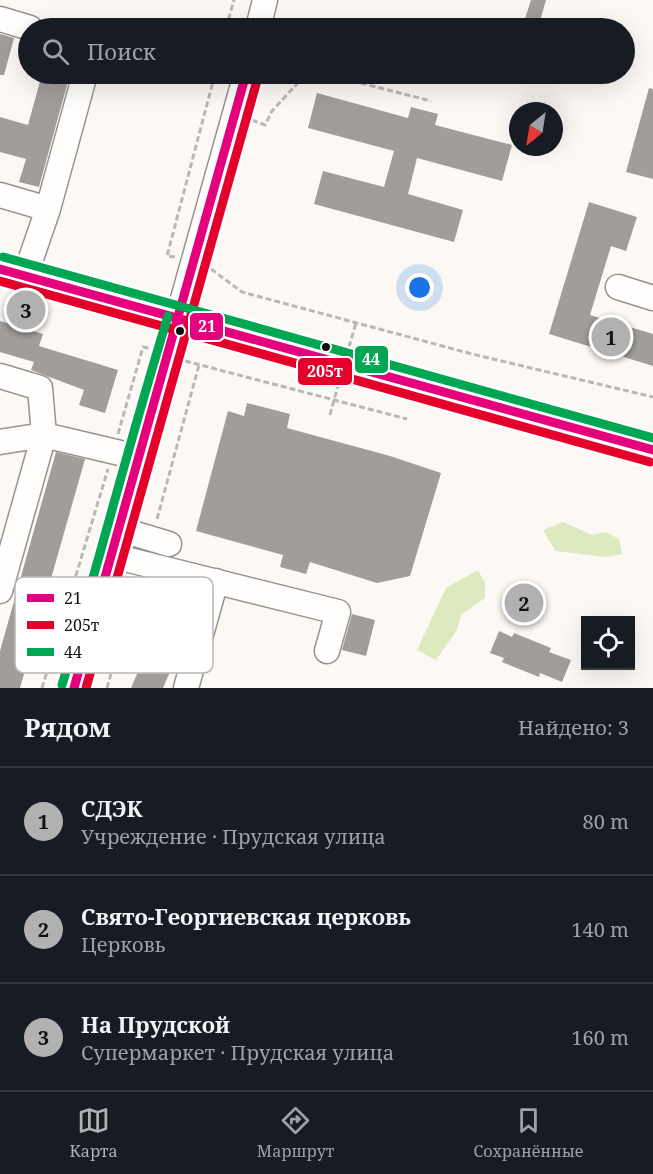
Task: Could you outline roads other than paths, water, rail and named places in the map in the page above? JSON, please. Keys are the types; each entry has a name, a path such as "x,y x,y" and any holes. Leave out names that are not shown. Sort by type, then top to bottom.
{"street":[{"path":"260,18 265,0"},
{"path":"0,19 18,24"},
{"path":"25,276 48,209 82,84"},
{"path":"107,577 137,458 179,320 244,84"},
{"path":"0,195 48,209"},
{"path":"0,269 653,450"},
{"path":"618,287 653,298"},
{"path":"0,376 40,388 44,435 0,591"},
{"path":"0,442 44,435 137,458"},
{"path":"119,529 169,544"},
{"path":"113,556 200,577"},
{"path":"213,580 338,612 327,651"},
{"path":"213,592 216,581"},
{"path":"74,688 78,673"},
{"path":"186,688 190,673"}],"place":[{"name":"На Прудской","path":"26,310"},
{"name":"СДЭК","path":"611,337"},
{"name":"Свято-Георгиевская церковь","path":"524,603"}]}
